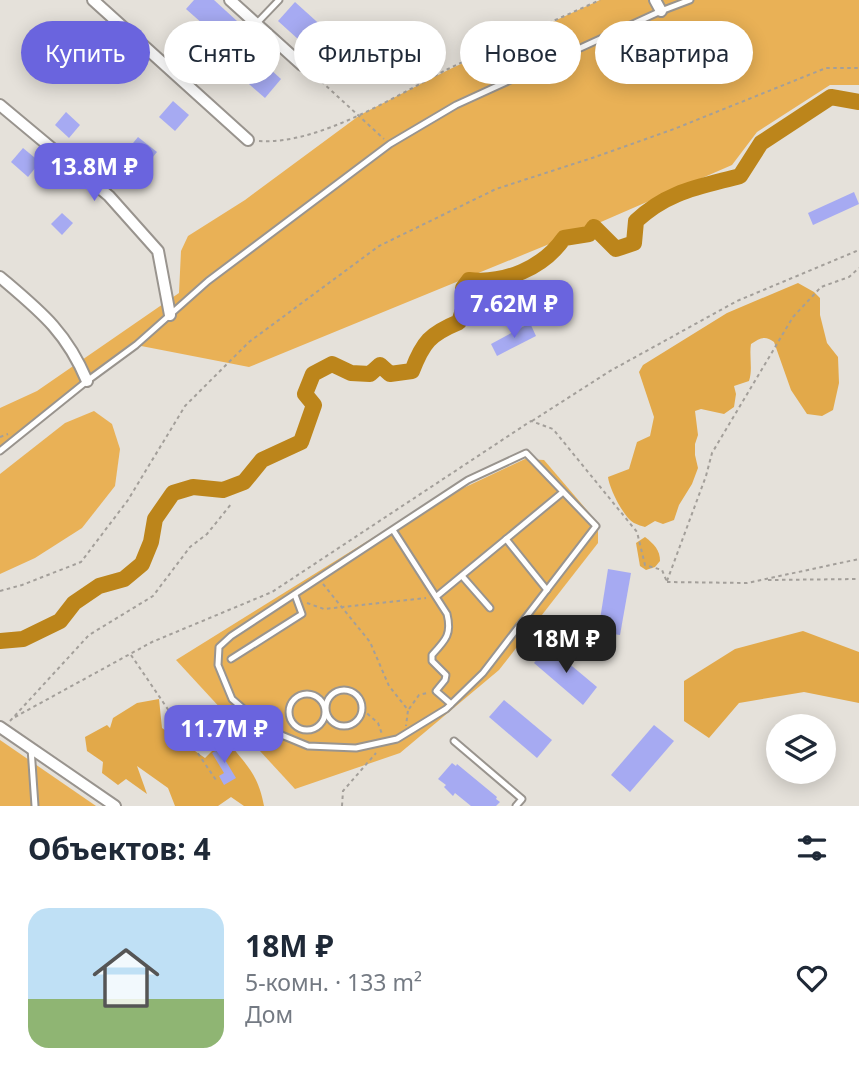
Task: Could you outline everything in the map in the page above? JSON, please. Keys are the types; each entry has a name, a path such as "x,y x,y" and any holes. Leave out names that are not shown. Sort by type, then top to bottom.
{"street":[{"path":"93,0 248,140"},
{"path":"230,0 253,21"},
{"path":"655,0 662,11"},
{"path":"280,45 294,58"},
{"path":"0,105 109,195 158,251 170,315"},
{"path":"0,277 47,317 76,353 87,381"},
{"path":"0,727 115,806"}],"lane":[{"path":"259,21 279,0"},
{"path":"0,451 136,345 208,281 390,144 456,105 690,0"},
{"path":"526,453 596,526 483,673 451,704 405,734 356,748 307,746 267,729 232,699 218,664 219,648 231,636 393,530 468,480 526,453"},
{"path":"437,596 563,492"},
{"path":"393,530 447,614 450,626 447,638 432,655 432,661 446,676 436,691 451,704"},
{"path":"506,540 547,590"},
{"path":"462,576 490,608"},
{"path":"231,659 302,614 295,595"},
{"path":"362,709 356,694 342,689 329,696 325,710 321,723 310,730 296,727 288,715 292,701 304,694 318,698 325,710 333,723 347,726 358,719 362,709"},
{"path":"454,741 522,799 516,806"},
{"path":"31,748 35,806"}],"path":[{"path":"248,140 276,142 300,137 360,115 450,68 600,0"},
{"path":"0,591 81,562 128,500 185,405 248,342 379,246 496,189 722,111 826,68 859,68"},
{"path":"324,84 390,144"},
{"path":"531,421 610,371 737,301 859,250"},
{"path":"667,582 712,453 793,317 821,287 849,277 859,268"},
{"path":"0,727 15,717 89,635 153,596 190,547 207,534 232,503"},
{"path":"637,532 645,565 662,570 667,582"},
{"path":"667,582 747,583 859,559"},
{"path":"764,580 859,579"},
{"path":"319,580 344,607 370,642 389,685 408,710"},
{"path":"295,595 324,610 437,596"},
{"path":"130,654 216,779"},
{"path":"405,734 408,710 419,695 436,691"},
{"path":"342,806 343,791 386,741 378,723 362,709"}],"shaded area":[{"path":"600,0 859,0 859,85 830,85 757,132 732,165 564,238 249,367 136,345 0,451 0,408 37,391 179,293 181,251 188,236 245,200 360,115 421,84 446,84 446,71 460,64 460,84 581,84 581,21 554,21"},
{"path":"798,283 820,298 820,315 827,343 838,357 839,383 833,410 822,416 807,414 791,390 774,342 765,338 757,340 751,344 749,381 734,386 734,407 724,414 701,409 695,411 698,435 695,455 698,468 674,520 663,524 655,521 645,527 634,523 618,502 608,477 629,469 637,442 650,436 654,417 639,372 643,365 727,313"},
{"path":"94,411 112,424 120,449 115,486 82,528 35,558 0,574 0,474 65,423"},
{"path":"525,459 544,460 598,523 598,543 499,670 400,753 295,789 176,660 419,509"},
{"path":"645,537 656,548 660,561 655,567 646,570 640,566 636,543"},
{"path":"803,631 859,652 859,703 804,692 739,703 709,738 684,721 684,681 735,649"},
{"path":"159,699 162,728 205,758 218,745 231,746 252,773 264,806 244,806 231,797 218,806 175,806 168,788 137,766 147,794 126,779 118,785 102,773 103,762 87,751 85,737 107,725 110,728 113,718 137,703"},
{"path":"0,740 96,806 0,806"}],"building":[{"path":"194,0 214,0 237,21 200,21 186,9"},
{"path":"295,2 316,21 294,21 294,35 278,21"},
{"path":"249,84 277,84 265,98"},
{"path":"173,101 189,115 175,131 159,117"},
{"path":"66,112 80,125 69,138 55,125"},
{"path":"138,137 157,152 142,170 124,154"},
{"path":"23,148 40,162 28,177 11,162"},
{"path":"854,192 859,204 813,225 808,213"},
{"path":"62,213 73,223 62,235 51,224"},
{"path":"530,323 536,336 497,356 491,344"},
{"path":"608,569 631,573 620,635 598,632"},
{"path":"548,646 597,687 583,705 534,663"},
{"path":"504,700 552,740 537,758 489,717"},
{"path":"654,725 674,741 630,792 611,775"},
{"path":"224,746 230,755 224,758 236,778 224,785 219,776 224,773 212,753"},
{"path":"452,763 456,766 457,764 500,802 496,806 471,806 455,793 453,796 438,779"}],"waterway":[{"path":"0,641 23,639 60,621 74,603 99,586 124,579 142,564 151,542 155,519 173,493 193,487 223,490 244,482 262,460 301,442 314,405 305,394 313,374 332,364 351,373 370,374 380,365 390,374 412,371 429,340 459,322 464,307 474,297 463,288 469,280 483,281 522,272 545,258 564,238 589,234 594,227 616,249 634,243 636,221 660,203 685,191 740,176 761,143 831,97 859,102"}]}
